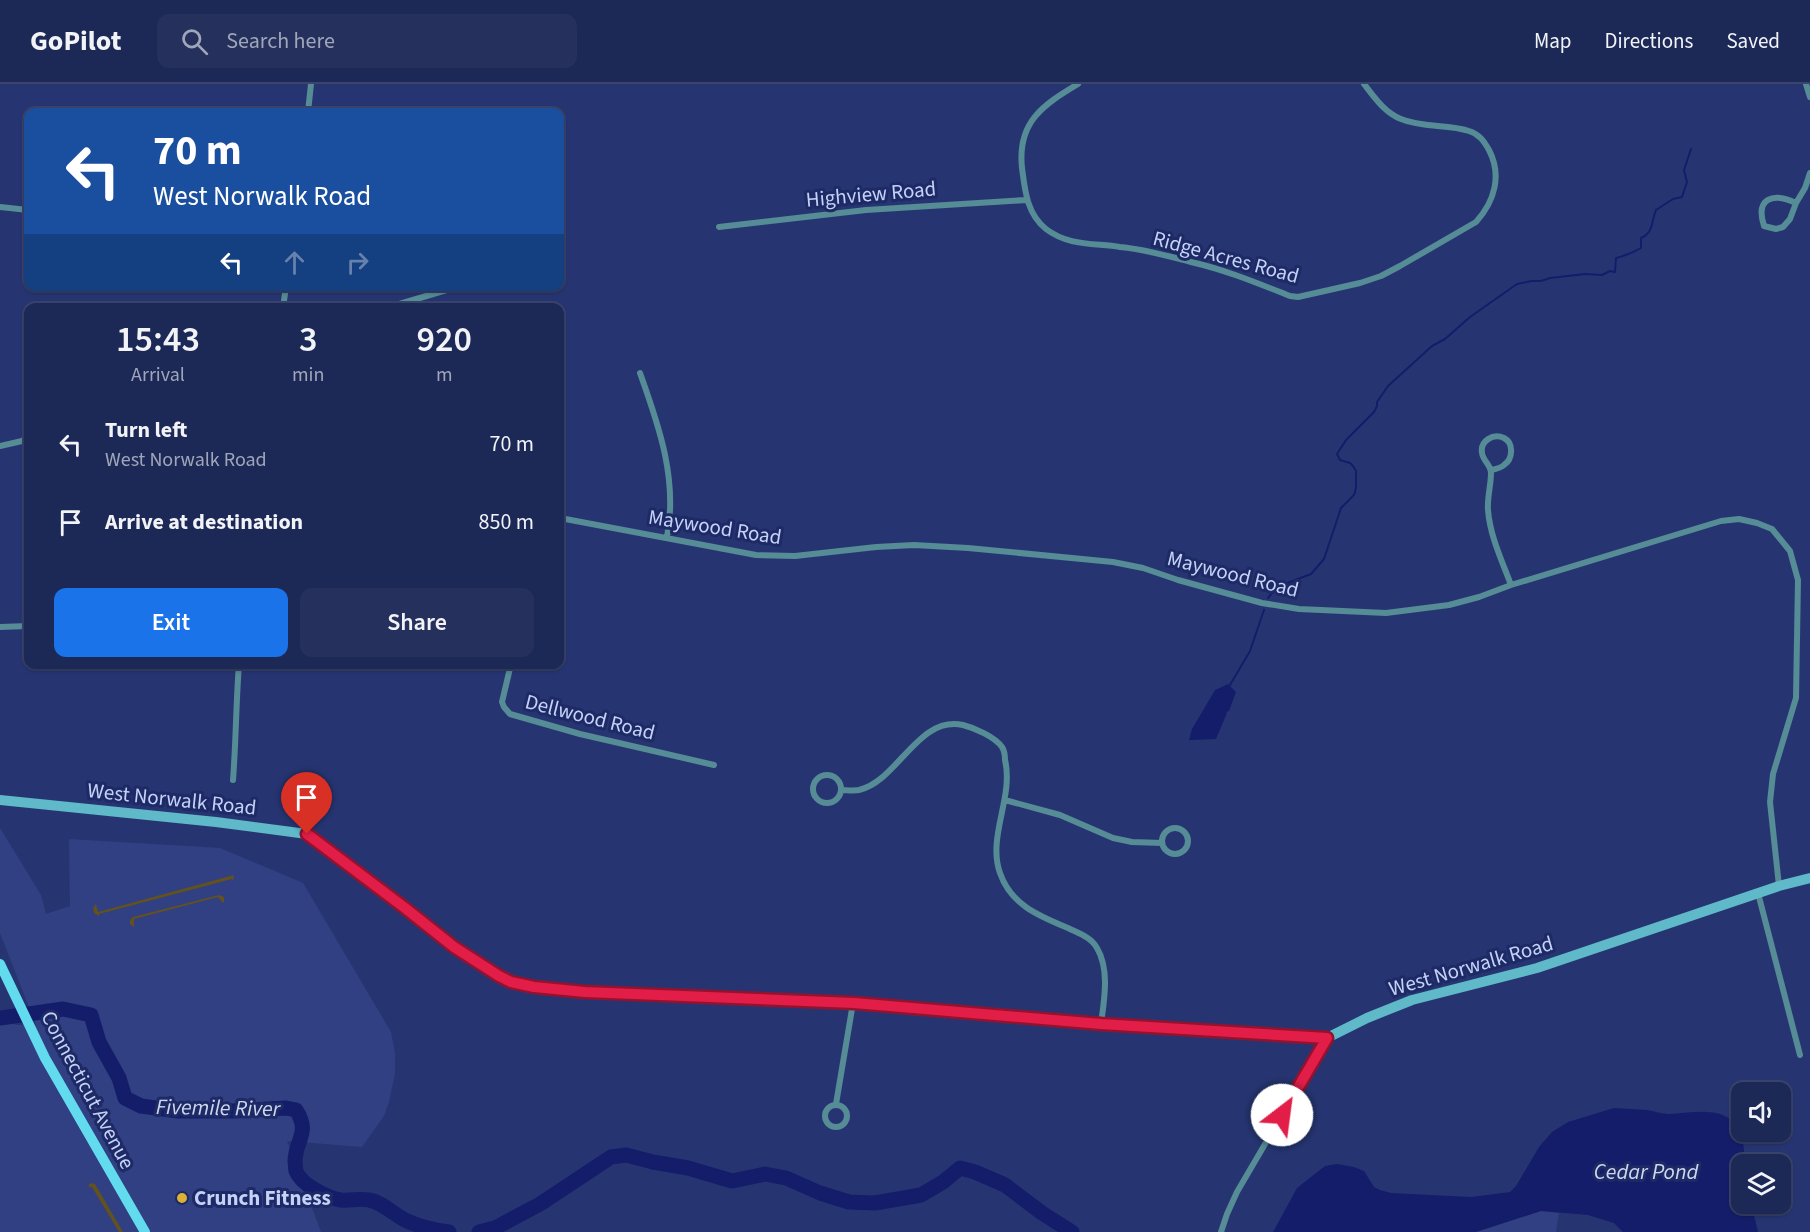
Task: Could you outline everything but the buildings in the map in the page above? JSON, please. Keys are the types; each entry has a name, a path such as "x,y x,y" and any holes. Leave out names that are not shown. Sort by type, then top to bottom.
{"main road":[{"name":"West Norwalk Road","path":"0,800 216,822 307,834 454,947 511,982 534,987 683,999 854,1003 1101,1024 1327,1038 1367,1018 1412,1000 1537,968 1779,886 1810,878"},
{"name":"Connecticut Avenue","path":"0,964 45,1058 145,1232"}],"street":[{"path":"308,108 311,84"},
{"name":"Ridge Acres Road","path":"1078,84 1050,101 1036,115 1023,137 1022,165 1026,200 1045,228 1062,238 1077,243 1122,247 1191,261 1298,297 1360,283 1400,266 1476,222 1484,214 1494,195 1496,172 1490,153 1478,134 1467,130 1418,124 1400,119 1391,114 1364,84"},
{"path":"1806,84 1810,97"},
{"path":"1796,203 1786,198 1773,197 1766,201 1761,208 1764,226 1776,229 1783,227 1790,219 1810,173"},
{"name":"Highview Road","path":"719,227 855,211 1026,200"},
{"path":"0,207 24,210"},
{"path":"403,303 443,291"},
{"path":"640,373 661,432 668,468 671,502 667,537"},
{"path":"1491,470 1505,465 1510,459 1511,447 1502,437 1488,439 1482,447 1484,460 1491,470 1488,508 1492,535 1511,585"},
{"path":"0,446 24,439"},
{"name":"Maywood Road","path":"564,519 773,556 914,545 1113,562 1143,568 1262,603 1299,609 1386,613 1449,605 1479,597 1511,585 1721,521 1739,519 1757,523 1772,529 1790,551 1798,580 1796,698 1773,774 1770,802 1779,886"},
{"path":"0,627 24,627"},
{"path":"233,780 239,669"},
{"name":"Dellwood Road","path":"510,669 502,702 510,714 580,734 714,765"},
{"path":"841,790 858,790 876,782 892,769 919,739 942,727 960,724 980,730 1002,748 1008,770 997,847 999,870 1007,890 1024,907 1084,936 1097,947 1104,968 1101,1024"},
{"path":"826,775 836,778 841,790 837,799 827,803 816,798 813,788 817,779 826,775"},
{"path":"1005,800 1060,815 1113,838 1132,842 1162,843"},
{"path":"1175,829 1182,831 1187,840 1185,849 1177,854 1168,852 1162,843 1166,833 1175,829"},
{"path":"1758,893 1800,1055"},
{"path":"836,1104 854,1003"},
{"path":"1221,1232 1237,1192 1327,1038"}],"shaded area":[{"path":"0,828 41,895 46,914 70,906 69,839 220,848 303,883 391,1032 395,1053 395,1073 389,1102 384,1116 362,1147 287,1141 321,1232 0,1232 0,1021 17,1025 36,1025 0,933"},
{"path":"234,875 233,881 232,879 99,914 99,916 94,913 93,908 96,904 98,912"},
{"path":"219,895 224,897 223,903 218,897 134,919 134,927 130,924 133,917"},
{"path":"92,1183 95,1184 123,1232 119,1232 92,1187 89,1187"},
{"path":"1541,1211 1559,1213 1556,1232 1476,1232"}],"water":[{"path":"1228,684 1236,692 1216,739 1189,740 1192,729 1215,690"},
{"name":"Cedar Pond","path":"1614,1108 1647,1110 1664,1114 1709,1112 1727,1117 1731,1120 1731,1142 1743,1142 1745,1154 1731,1154 1731,1214 1754,1214 1758,1232 1623,1232 1614,1223 1588,1215 1541,1211 1476,1232 1273,1232 1297,1188 1325,1166 1337,1164 1364,1171 1374,1187 1391,1193 1471,1197 1510,1192 1539,1147 1552,1132 1568,1122"}],"waterway":[{"path":"1268,598 1277,587 1311,574 1324,559 1341,508 1354,495 1356,488 1356,471 1350,463 1340,460 1337,454 1346,440 1374,412 1377,402 1388,386 1432,346 1445,339 1470,317 1517,284 1550,278 1615,272 1616,258 1641,248 1641,238 1650,230 1656,210 1673,199 1682,197 1687,182 1684,170 1691,149"},
{"path":"1230,685 1250,651 1264,610"},
{"name":"Fivemile River","path":"0,1018 63,1009 91,1015 99,1042 119,1078 125,1098 141,1106 178,1111 286,1108 296,1110 302,1125 296,1154 296,1170 309,1186 336,1199 374,1201 410,1222 449,1232"},
{"name":"Fivemile River","path":"479,1232 495,1228 540,1204 611,1157 626,1155 688,1168 732,1181 765,1174 786,1178 820,1193 849,1202 875,1203 921,1195 943,1182 960,1168 1005,1185 1072,1232"}],"place":[{"name":"Crunch Fitness","path":"182,1198"}],"route":[{"path":"307,834 454,947 511,982 534,987 585,992 854,1003 1101,1024 1327,1038 1282,1115"}]}
